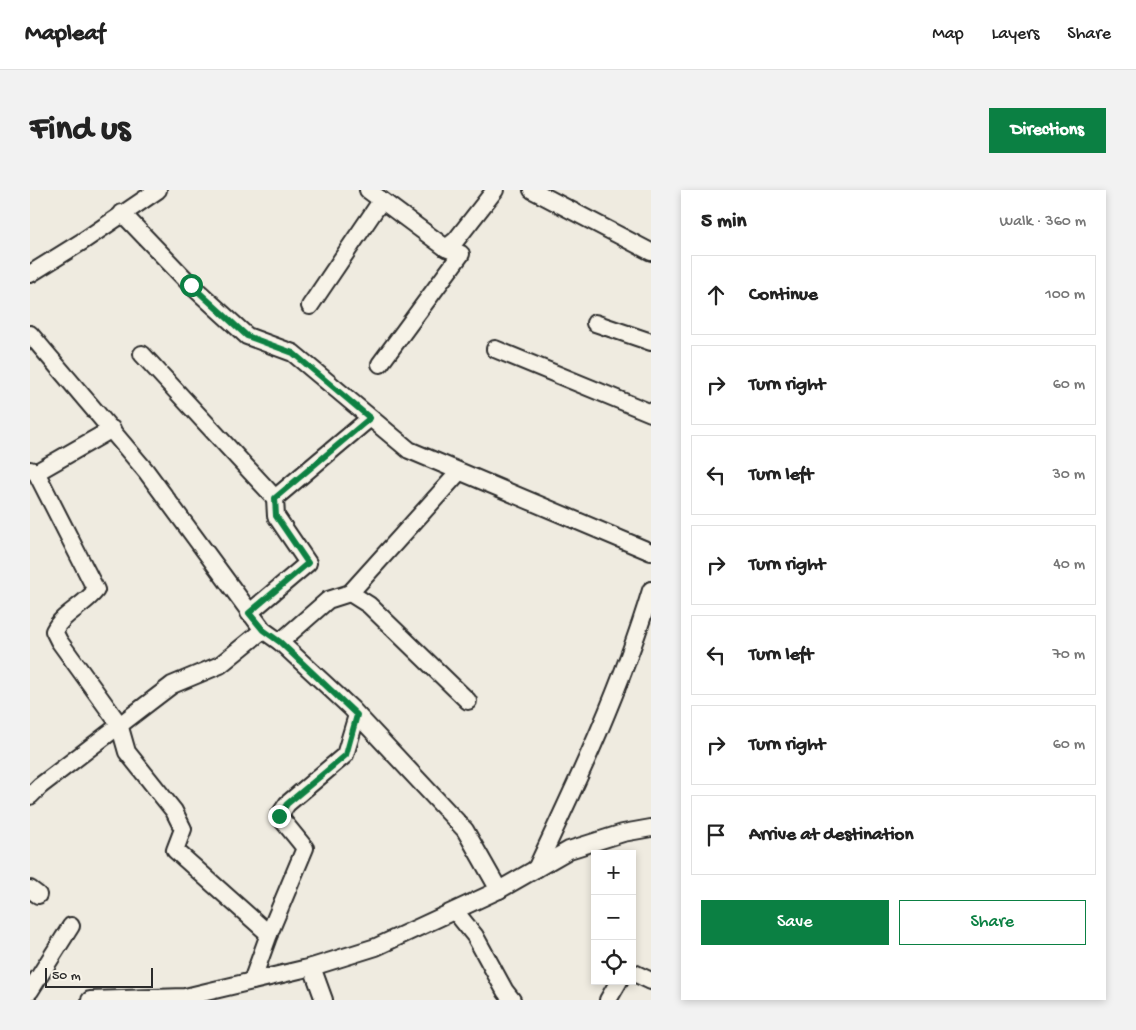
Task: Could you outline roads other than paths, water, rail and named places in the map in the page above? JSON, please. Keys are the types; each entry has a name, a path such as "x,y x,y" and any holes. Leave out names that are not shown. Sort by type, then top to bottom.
{"street":[{"path":"30,274 84,241 158,190"},
{"path":"368,190 446,248 461,254 380,364"},
{"path":"446,248 456,240 495,190"},
{"path":"532,190 651,252"},
{"path":"310,306 381,201"},
{"path":"122,213 191,285 247,336 293,353 409,450 651,552"},
{"path":"595,323 651,342"},
{"path":"30,334 112,429 216,564 249,613 263,630 280,642 357,715 465,830 499,890"},
{"path":"495,349 651,413"},
{"path":"142,354 275,498 276,516 308,563 249,613"},
{"path":"275,498 370,418"},
{"path":"112,429 33,471 96,590 89,599 59,622 54,631 59,641 119,724 127,752 174,811 183,829 175,850 268,934"},
{"path":"280,642 328,600 350,593 459,472"},
{"path":"536,869 589,758 635,644 651,590"},
{"path":"350,593 369,605 468,701"},
{"path":"30,796 119,724 172,685 220,665 263,630"},
{"path":"252,981 268,934 305,848 279,816 287,804 346,755 357,715"},
{"path":"90,1000 185,997 312,967 376,947 499,890 569,850 624,833 651,828"},
{"path":"455,911 475,936 505,991 512,1000"},
{"path":"30,992 71,926"},
{"path":"312,967 324,1000"},
{"path":"636,974 651,981"},
{"path":"608,1000 617,985"}]}
